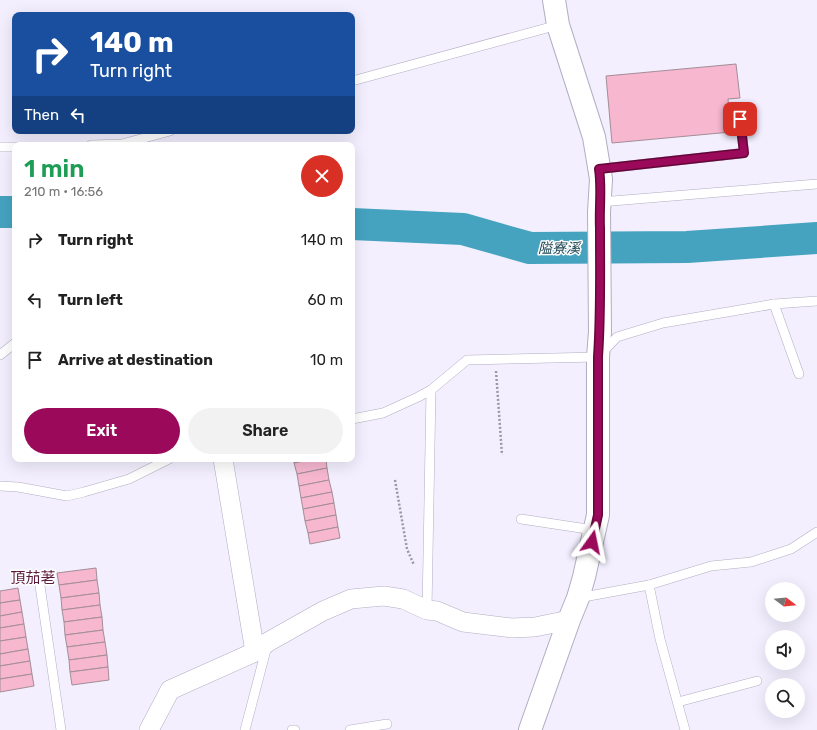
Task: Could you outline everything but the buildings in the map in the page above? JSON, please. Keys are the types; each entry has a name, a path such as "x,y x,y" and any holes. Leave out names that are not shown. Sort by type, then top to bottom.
{"street":[{"path":"530,730 578,598 598,515 598,357 600,332 601,179 594,137 558,25 554,0"},
{"path":"224,462 262,647"},
{"path":"149,730 170,690 262,647 323,611 351,599 384,596 403,599 428,610 437,611 463,622 512,628 535,627 569,620"}],"lane":[{"path":"355,80 558,25"},
{"path":"599,169 744,153 740,119"},
{"path":"129,142 159,134"},
{"path":"0,148 12,147"},
{"path":"600,207 817,184"},
{"path":"355,418 383,413 418,397 431,390 467,360 598,357 617,337 663,323 774,304 817,302"},
{"path":"774,304 799,374"},
{"path":"0,355 12,345"},
{"path":"428,610 431,390"},
{"path":"0,486 18,487 67,496 129,478 163,462"},
{"path":"521,519 594,530"},
{"path":"578,598 649,585 711,566 751,562 791,549 817,532"},
{"path":"39,579 62,730"},
{"path":"649,585 660,639 685,730"},
{"path":"245,730 262,647"},
{"path":"678,702 757,681"},
{"path":"350,730 387,724"},
{"path":"292,730 295,730"}],"path":[{"path":"495,359 502,455"},
{"path":"395,480 407,549 416,572"}],"waterway":[{"name":"隘寮溪","path":"0,212 12,212"},
{"name":"隘寮溪","path":"355,224 463,229 530,248 687,247 817,238"}],"district":[{"name":"頂茄荖","path":"33,578"}],"route":[{"path":"592,542 598,515 598,357 600,332 601,179 599,169 612,169 744,153 740,119"}]}
